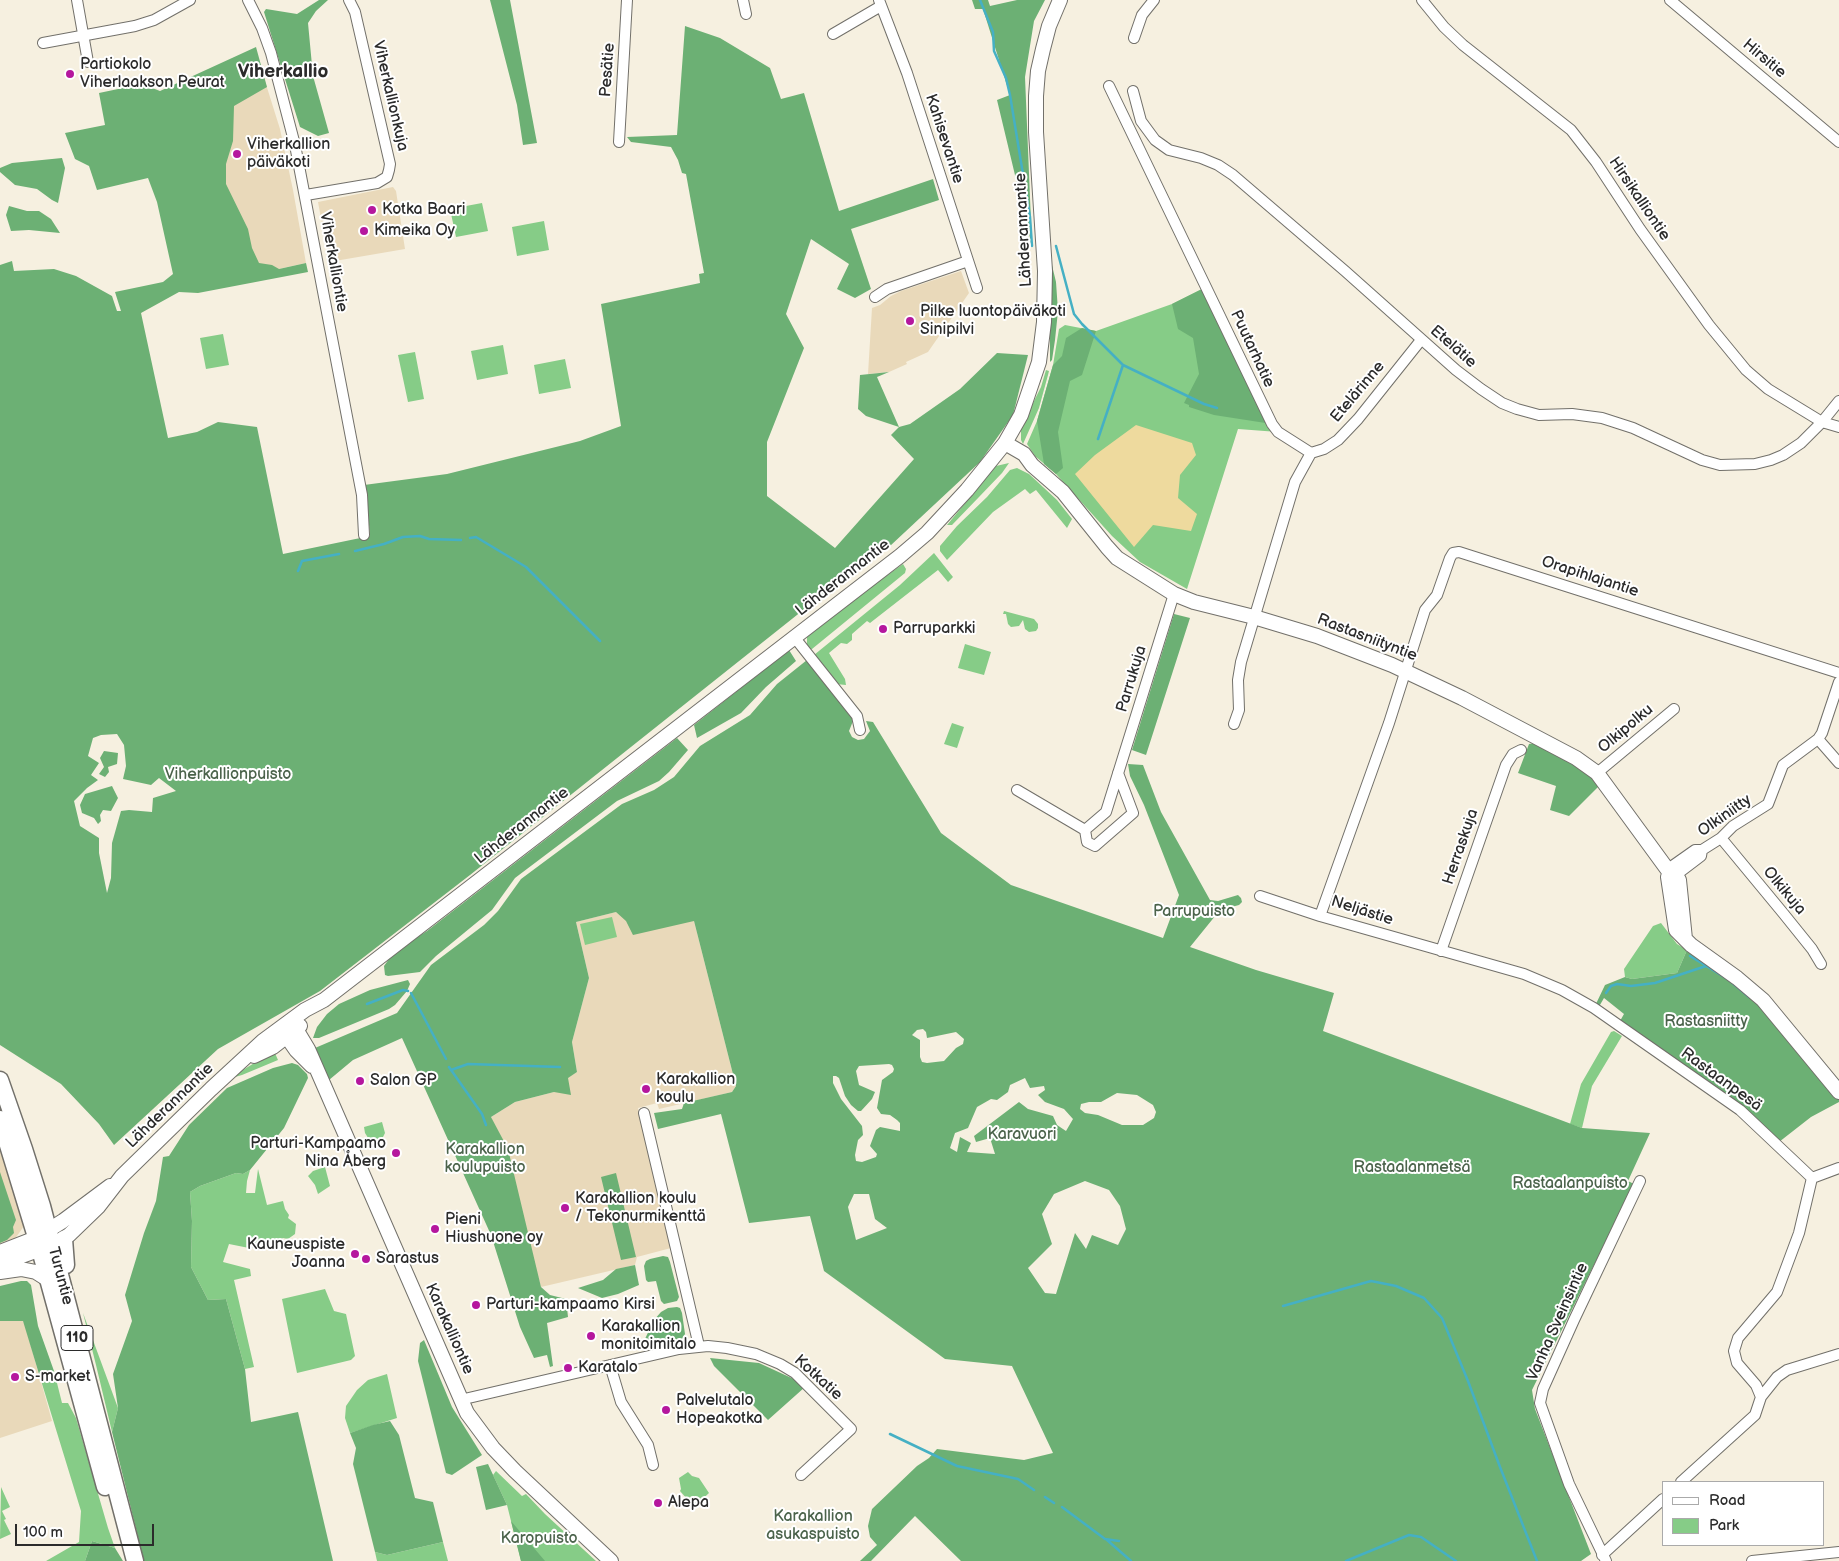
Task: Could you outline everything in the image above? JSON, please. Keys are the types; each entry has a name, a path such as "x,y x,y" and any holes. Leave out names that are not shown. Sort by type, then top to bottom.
{"main road":[{"name":"Turuntie","path":"0,1080 24,1149 102,1430 135,1561"},
{"name":"Turuntie","path":"0,1119 48,1241 47,1279 127,1561"}],"street":[{"path":"77,0 88,62"},
{"path":"43,43 141,24 154,20 190,0"},
{"name":"Viherkalliontie","path":"248,0 262,28 271,53 306,195 362,494 364,535"},
{"name":"Viherkallionkuja","path":"306,195 377,183 387,177 390,170 355,12 349,0"},
{"name":"Pesätie","path":"619,142 627,0"},
{"path":"743,0 746,14"},
{"name":"Lähderannantie","path":"48,1241 122,1176 210,1089 263,1041 289,1031 313,1015 324,1000 900,556 927,533 967,490 1005,443 1028,397 1039,362 1042,342 1045,271 1036,132 1036,96 1038,71 1043,49 1049,26 1060,0"},
{"path":"1134,38 1142,15 1154,0"},
{"name":"Hirsikalliontie","path":"1422,0 1444,27 1463,45 1571,130 1596,162 1640,229 1709,325 1746,370 1768,390 1822,422 1839,427"},
{"name":"Hirsitie","path":"1670,0 1839,142"},
{"path":"833,34 880,3"},
{"name":"Kahisevantie","path":"880,3 907,73 977,288"},
{"name":"Puutarhatie","path":"1109,86 1272,424 1278,432 1311,452"},
{"name":"Etelätie","path":"1133,91 1141,121 1155,140 1169,150 1201,158 1233,175 1345,271 1420,340 1467,379 1494,398 1512,407 1539,415 1572,414 1602,418 1639,431 1702,460 1720,465 1755,464 1783,455 1801,443 1839,401"},
{"path":"875,297 887,289 968,261"},
{"name":"Etelärinne","path":"1311,452 1324,449 1338,440 1358,419 1420,340"},
{"name":"Rastasniityntie","path":"1005,443 1012,456 1018,461 1032,465 1063,492 1106,547 1117,558 1174,594 1194,602 1254,617 1317,636 1406,671 1576,758 1597,772 1671,872"},
{"path":"1234,724 1238,710 1238,672 1296,482 1311,452"},
{"name":"Orapihlajantie","path":"1406,671 1425,610 1437,595 1450,558 1453,553 1459,552 1839,673"},
{"name":"Parrukuja","path":"1085,830 1106,812 1174,594"},
{"path":"795,638 857,716 860,730"},
{"name":"Neljästie","path":"1406,671 1320,916 1524,974 1562,990 1594,1008 1629,1033"},
{"path":"1839,682 1818,739 1839,763"},
{"name":"Olkipolku","path":"1597,772 1674,709"},
{"name":"Herraskuja","path":"1441,951 1506,765 1518,752 1526,739 1531,741"},
{"name":"Olkiniitty","path":"1671,872 1695,850 1702,850 1721,838 1733,826 1768,804 1783,764 1818,739"},
{"path":"1017,790 1085,830 1087,842 1095,846 1133,813 1118,773"},
{"name":"Olkikuja","path":"1721,838 1812,949 1821,964"},
{"path":"1671,872 1668,877 1675,926 1680,935 1763,1000 1839,1092"},
{"path":"1260,896 1320,916"},
{"name":"Karakalliontie","path":"289,1031 308,1049 467,1414 510,1466 611,1561"},
{"name":"Rastaanpesä","path":"1629,1033 1740,1110 1812,1178"},
{"path":"644,1114 698,1346"},
{"path":"1761,1397 1756,1385 1737,1363 1734,1351 1738,1338 1777,1292 1799,1233 1812,1178 1839,1168"},
{"name":"Vanha Sveinsintie","path":"1604,1558 1569,1484 1540,1403 1543,1390 1574,1320 1640,1180"},
{"path":"0,1252 48,1241"},
{"path":"0,1264 48,1241"},
{"path":"0,1272 21,1269 36,1272 47,1279"},
{"name":"Kotkatie","path":"460,1400 698,1346 727,1348 746,1352 780,1364 803,1380 851,1429 801,1475"},
{"path":"1682,1481 1755,1415 1761,1397 1777,1377 1787,1370 1839,1354"},
{"path":"610,1365 621,1402 648,1445 653,1465"},
{"path":"1604,1558 1662,1500"},
{"path":"1752,1561 1839,1552"}],"shaded area":[{"name":"Viherkallion päiväkoti","path":"264,78 280,129 306,263 279,269 239,272 190,135"},
{"path":"393,187 396,191 405,249 329,262 318,202"},
{"name":"Pilke luontopäiväkoti Sinipilvi","path":"961,271 969,293 928,352 889,372 868,374 872,308 901,291"},
{"name":"Karakallion koulu","path":"616,912 694,921 736,1086 732,1092 659,1109 657,1103 638,1108 671,1248 637,1257 635,1265 541,1287 491,1117 515,1102 554,1092 567,1078 577,1072 572,1042 589,978 576,922"},
{"path":"0,1146 24,1226 12,1243 0,1249"},
{"name":"S-market","path":"0,1321 23,1321 52,1421 0,1438"}],"green space":[{"path":"319,0 328,0 316,11 308,23 313,76 329,133 318,136 300,127 264,12 266,9 297,14"},
{"path":"490,0 510,0 537,143 523,145 517,105"},
{"path":"972,0 988,0 990,6 1017,0 1045,0 1034,21 1025,77 1032,246 997,100 1010,95 983,9 975,9"},
{"name":"Viherkallionpuisto","path":"685,26 720,38 770,68 781,99 804,93 839,211 933,179 939,200 851,229 871,289 855,298 837,289 849,264 811,239 786,314 804,348 767,442 767,496 835,548 914,459 891,435 899,427 910,424 960,389 997,353 1028,355 1013,415 980,462 890,546 807,607 470,875 320,991 218,1049 114,1145 99,1124 61,1084 0,1045 0,265 12,261 14,271 54,269 76,276 112,296 117,311 121,311 115,292 163,282 173,274 157,202 148,178 97,190 89,166 75,159 65,133 105,125 99,93 142,84 160,91 256,47 267,87 234,106 233,141 226,164 226,184 248,229 252,248 259,263 272,265 279,269 306,263 308,272 198,293 179,292 141,313 168,438 197,432 218,422 257,427 283,554 370,536 364,485 447,474 580,441 621,426 601,304 700,283 699,274 704,273 686,174 682,173 671,147 631,142 627,137 677,135","holes":["117,734 124,745 126,766 123,779 151,785 159,778 176,791 153,798 152,812 121,811 112,843 111,878 107,893 99,853 99,838 80,826 74,801 98,780 91,775 99,763 88,756 93,738 101,735"]},
{"path":"62,158 65,168 58,203 37,189 15,185 0,172 0,168 12,163"},
{"path":"482,203 488,231 456,237 450,209"},
{"path":"9,206 27,211 39,211 51,219 60,233 29,230 11,231 6,215"},
{"path":"544,221 549,250 517,256 512,227"},
{"path":"1050,257 1056,282 1058,311 1052,360 1050,362"},
{"path":"1206,287 1278,432 1238,429 1187,589 1140,562 1112,536 1056,474 1035,456 1027,444 1037,421 1053,365 1059,329 1065,325 1096,331 1172,304"},
{"path":"1206,287 1272,424 1214,415 1189,407 1189,405 1184,403 1199,374 1193,338 1178,329 1172,304"},
{"path":"1082,328 1096,331 1082,375 1070,381 1058,432 1063,468 1056,474 1044,464 1037,421 1053,365 1062,356 1066,338"},
{"path":"223,334 229,365 206,369 200,338"},
{"path":"503,345 508,374 477,380 471,351"},
{"path":"415,352 424,399 408,402 398,355"},
{"path":"565,359 571,388 539,394 534,365"},
{"path":"1046,370 1049,371 1039,408 1023,444 1021,440 1021,427 1041,387"},
{"path":"889,372 877,377 899,427 866,416 858,409 860,375"},
{"path":"1009,463 1002,473 952,525 947,525 996,466"},
{"path":"1017,468 1029,474 1057,500 1072,519 1067,528 1036,490 1030,494 1025,489 993,512 947,560 940,551 940,546 1010,470"},
{"path":"934,553 953,577 948,582 938,570 870,623 867,621 852,634 852,640 847,644 841,643 829,653 845,679 846,685 836,684 814,655 900,585"},
{"path":"903,564 906,569 905,573 812,649 809,649 807,637"},
{"path":"1004,611 1034,619 1038,624 1038,628 1036,631 1029,632 1025,629 1023,620 1019,626 1011,627 1008,624 1006,614 1003,614"},
{"path":"1174,614 1190,618 1146,755 1132,750"},
{"path":"965,644 991,652 984,675 958,668"},
{"path":"789,650 796,661 766,687 741,713 697,738 694,725"},
{"name":"Karavuori","path":"807,660 852,716 853,721 849,731 852,737 858,740 864,739 870,731 866,721 873,722 941,833 1011,885 1163,938 1179,895 1144,805 1130,776 1128,764 1143,765 1161,812 1210,900 1218,901 1238,895 1241,898 1242,902 1239,905 1220,910 1190,947 1256,970 1334,993 1323,1031 1582,1128 1650,1133 1628,1181 1634,1184 1532,1390 1535,1409 1591,1554 1581,1561 961,1561 915,1516 871,1561 860,1561 877,1545 870,1537 868,1526 872,1509 937,1449 1024,1460 1053,1453 1012,1366 945,1359 824,1271 810,1216 749,1223 721,1114 658,1129 654,1113 682,1109 684,1103 732,1092 736,1086 694,921 633,935 626,921 616,912 576,922 589,978 572,1042 577,1072 568,1078 571,1095 554,1092 515,1102 491,1117 508,1149 541,1287 550,1295 566,1299 568,1317 547,1323 553,1366 550,1367 547,1355 534,1358 520,1327 491,1235 402,1038 353,1060 329,1080 315,1048 397,1013 431,965 484,925 498,911 521,879 622,804 654,790 674,777 700,746 750,715 777,684","holes":["923,1029 926,1032 927,1038 956,1032 964,1039 963,1044 956,1048 944,1061 922,1062 920,1057 920,1040 912,1035 917,1030","892,1065 893,1072 882,1080 877,1108 881,1114 890,1115 900,1123 900,1131 880,1127 876,1130 870,1146 877,1154 876,1157 862,1162 856,1161 855,1155 858,1140 863,1135 862,1126 841,1099 833,1083 833,1076 839,1078 845,1096 851,1105 858,1111 861,1111 872,1099 875,1092 859,1085 856,1071 859,1066","1025,1078 1030,1088 1044,1086 1045,1090 1038,1095 1045,1102 1064,1109 1073,1119 1066,1131 1057,1125 1053,1116 1028,1109 1019,1102 974,1136 976,1142 990,1138 995,1154 967,1152 971,1143 960,1137 957,1152 950,1148 955,1133 968,1128 977,1107 991,1099 997,1100 1008,1092 1010,1085","1117,1093 1137,1095 1153,1105 1156,1112 1154,1118 1143,1125 1122,1125 1098,1115 1085,1113 1080,1109 1081,1104 1101,1102","1085,1181 1109,1190 1120,1206 1126,1229 1118,1245 1092,1235 1086,1249 1075,1233 1056,1294 1045,1293 1028,1268 1052,1244 1042,1214 1054,1194","854,1194 869,1194 875,1219 887,1228 856,1240 848,1207"]},
{"path":"952,723 964,727 957,748 944,744"},
{"path":"677,738 688,750 659,781 617,801 515,878 492,910 436,956 420,972 385,975 384,966 394,952 427,931"},
{"path":"1535,743 1583,770 1600,785 1569,816 1550,810 1556,786 1518,773 1529,744"},
{"path":"104,751 118,753 117,764 108,767 109,772 105,777 99,774 104,767 100,758"},
{"path":"112,786 118,798 111,811 103,810 100,815 101,821 98,824 94,818 82,813 80,805 85,794"},
{"path":"612,917 617,937 585,945 580,924"},
{"path":"1661,923 1677,944 1687,950 1677,973 1632,979 1625,977 1624,969 1653,926"},
{"name":"Rastasniitty","path":"1687,950 1729,977 1772,1017 1839,1099 1839,1102 1811,1117 1779,1142 1620,1021 1624,1014 1604,998 1597,1010 1594,1008 1605,985 1625,977 1632,979 1677,973"},
{"path":"408,980 410,984 407,991 389,1009 319,1038 313,1038 317,1027 327,1014 339,1004 370,990"},
{"path":"1614,1031 1622,1036 1592,1086 1582,1128 1570,1124 1581,1084 1611,1032"},
{"path":"274,1051 278,1060 242,1075 233,1076"},
{"path":"292,1063 298,1065 307,1074 308,1078 284,1128 250,1170 243,1174 236,1173 200,1186 190,1192 192,1221 191,1267 208,1300 226,1299 245,1369 251,1422 298,1412 333,1561 144,1561 112,1432 118,1408 113,1374 132,1321 125,1295 156,1201 163,1157 169,1156 189,1125 227,1088 273,1068"},
{"path":"382,1122 385,1133 383,1137 376,1142 370,1141 364,1127"},
{"path":"325,1167 330,1186 318,1194 315,1185 308,1176 313,1171"},
{"path":"258,1169 267,1205 283,1201 289,1215 288,1218 296,1224 295,1234 288,1239 283,1238 275,1244 249,1248 229,1244 223,1262 250,1269 251,1276 234,1280 254,1367 245,1369 226,1299 208,1300 191,1267 192,1221 190,1192 200,1186 236,1173 243,1174 250,1170 246,1193 255,1193"},
{"path":"0,1172 16,1220 13,1227 14,1233 7,1240 0,1243"},
{"path":"616,1173 636,1257 621,1260 601,1177"},
{"path":"663,1256 668,1257 670,1262 679,1297 677,1301 664,1304 661,1301 656,1281 648,1282 646,1280 644,1266 646,1261"},
{"path":"635,1265 639,1285 618,1294 602,1298 578,1288 603,1280 616,1269"},
{"path":"27,1281 31,1285 38,1326 54,1371 39,1374 23,1321 0,1321 0,1286"},
{"path":"325,1289 334,1311 346,1314 355,1356 351,1360 297,1373 282,1299"},
{"path":"668,1308 680,1308 682,1313 685,1334 682,1339 654,1346 648,1345 644,1341 654,1320 661,1312"},
{"path":"83,1313 118,1408 112,1432 96,1365"},
{"path":"424,1340 452,1407 482,1455 452,1475 446,1473 418,1361 420,1343"},
{"path":"710,1358 759,1363 798,1381 805,1387 768,1420 714,1366"},
{"path":"54,1371 62,1403 68,1403 76,1418 115,1548 92,1541 85,1561 46,1561 79,1542 81,1511 39,1374"},
{"path":"387,1374 397,1418 350,1433 345,1418 346,1406 357,1390 368,1380"},
{"path":"390,1421 399,1435 415,1498 433,1502 443,1542 387,1555 375,1552 353,1464 356,1448 350,1433"},
{"path":"488,1464 507,1505 486,1510 476,1467"},
{"name":"Karopuisto","path":"496,1471 522,1496 526,1494 596,1561 521,1561 507,1505 493,1475"},
{"path":"688,1472 692,1476 699,1478 709,1493 694,1507 680,1491 679,1478"},
{"path":"1,1487 10,1507 2,1511 11,1534 0,1539"},
{"path":"511,1521 545,1561 521,1561"},
{"path":"92,1541 115,1548 123,1561 85,1561"},
{"path":"443,1542 448,1561 377,1561 375,1552 387,1555"}],"sand":[{"path":"1136,425 1192,443 1196,455 1180,475 1178,498 1197,514 1191,531 1153,525 1134,547 1075,474 1095,455"}],"waterway":[{"path":"980,0 993,32 994,51 1006,78 1010,95 1030,217 1032,246"},
{"path":"1056,246 1074,314 1082,324 1123,365 1204,404 1217,408"},
{"path":"1098,439 1123,365"},
{"path":"355,551 403,537 420,536 429,539 461,540"},
{"path":"470,538 476,537 526,567 600,641"},
{"path":"298,571 302,561 339,554"},
{"path":"1690,956 1729,980 1749,997"},
{"path":"1606,993 1611,986 1617,984 1631,986 1655,983 1706,966"},
{"path":"367,1004 403,990 408,991"},
{"path":"411,993 446,1059"},
{"path":"451,1070 468,1064 560,1067"},
{"path":"449,1067 482,1114 486,1125"},
{"path":"1283,1306 1371,1281 1396,1286 1424,1298 1442,1318 1537,1561"},
{"path":"890,1434 957,1466 1018,1479 1034,1490"},
{"path":"1045,1497 1054,1503"},
{"path":"1062,1507 1105,1539 1119,1541"},
{"path":"1346,1561 1409,1535 1421,1537 1456,1561"},
{"path":"1107,1540 1131,1561"}],"place":[{"name":"Partiokolo Viherlaakson Peurat","path":"70,74"},
{"name":"Viherkallion päiväkoti","path":"237,154"},
{"name":"Kotka Baari","path":"372,210"},
{"name":"Kimeika Oy","path":"364,231"},
{"name":"Pilke luontopäiväkoti Sinipilvi","path":"910,321"},
{"name":"Parruparkki","path":"883,629"},
{"name":"Salon GP","path":"360,1081"},
{"name":"Karakallion koulu","path":"646,1089"},
{"name":"Parturi-Kampaamo Nina Åberg","path":"396,1153"},
{"name":"Karakallion koulu / Tekonurmikenttä","path":"565,1208"},
{"name":"Pieni Hiushuone oy","path":"435,1229"},
{"name":"Kauneuspiste Joanna","path":"355,1254"},
{"name":"Sarastus","path":"366,1259"},
{"name":"Parturi-kampaamo Kirsi","path":"476,1305"},
{"name":"Karakallion monitoimitalo","path":"591,1336"},
{"name":"Karatalo","path":"568,1368"},
{"name":"S-market","path":"15,1377"},
{"name":"Palvelutalo Hopeakotka","path":"666,1410"},
{"name":"Alepa","path":"658,1503"}],"district":[{"name":"Viherkallio","path":"283,72"}],"park label":[{"name":"Parrupuisto","path":"1194,912"},
{"name":"Karakallion koulupuisto","path":"485,1159"},
{"name":"Rastaalanmetsä","path":"1412,1168"},
{"name":"Rastaalanpuisto","path":"1570,1184"},
{"name":"Karakallion asukaspuisto","path":"813,1526"}]}
